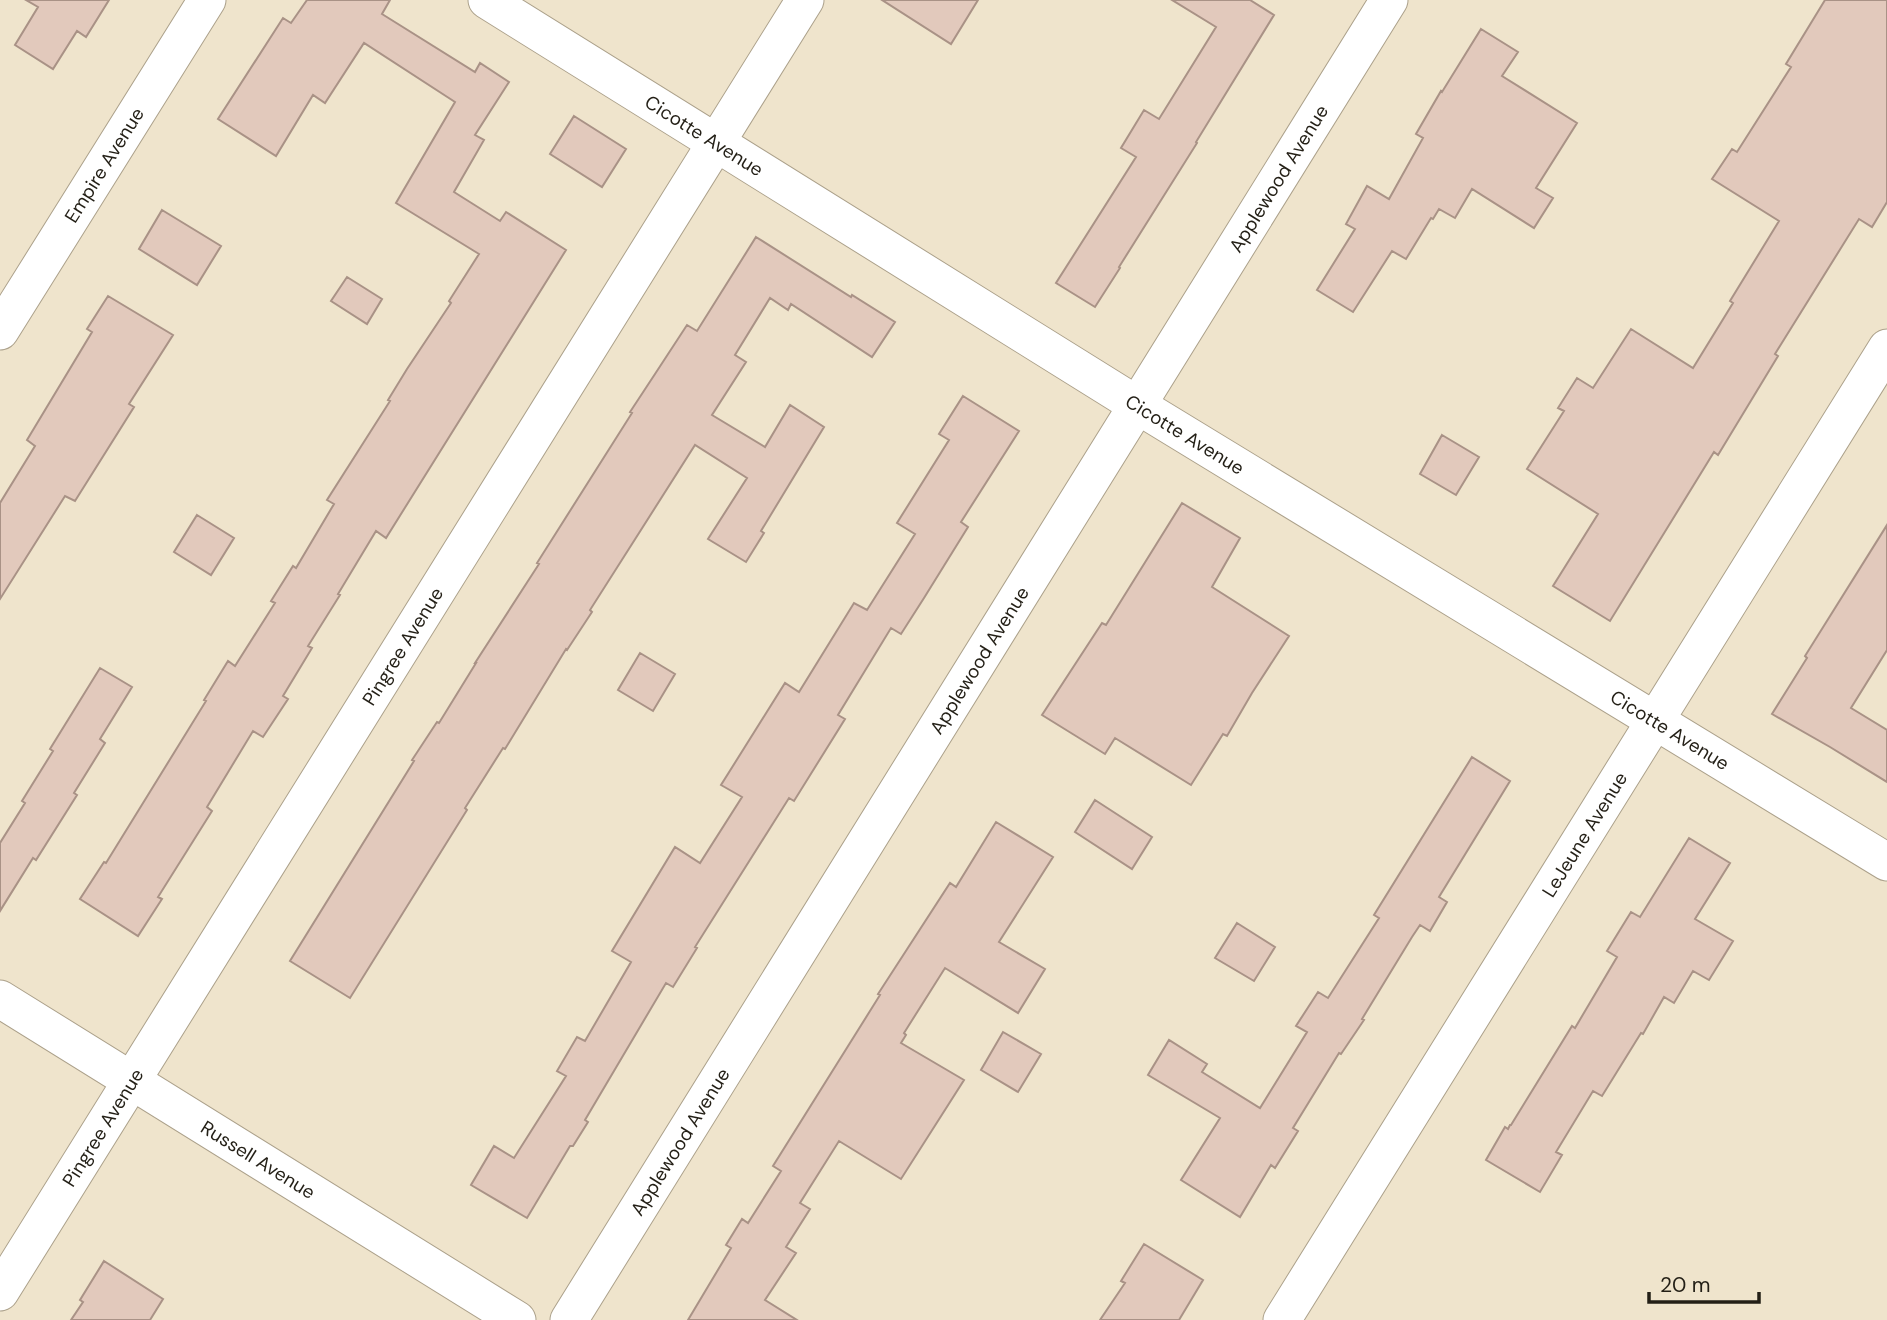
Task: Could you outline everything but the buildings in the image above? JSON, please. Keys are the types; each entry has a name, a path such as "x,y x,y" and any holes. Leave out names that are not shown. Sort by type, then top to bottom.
{"street":[{"name":"Empire Avenue","path":"0,331 207,0"},
{"name":"Cicotte Avenue","path":"487,0 1137,405 1887,862"},
{"name":"Pingree Avenue","path":"0,1292 805,0"},
{"name":"Applewood Avenue","path":"569,1320 1389,0"},
{"name":"LeJeune Avenue","path":"1282,1320 1887,348"},
{"name":"Russell Avenue","path":"0,999 517,1320"}]}
